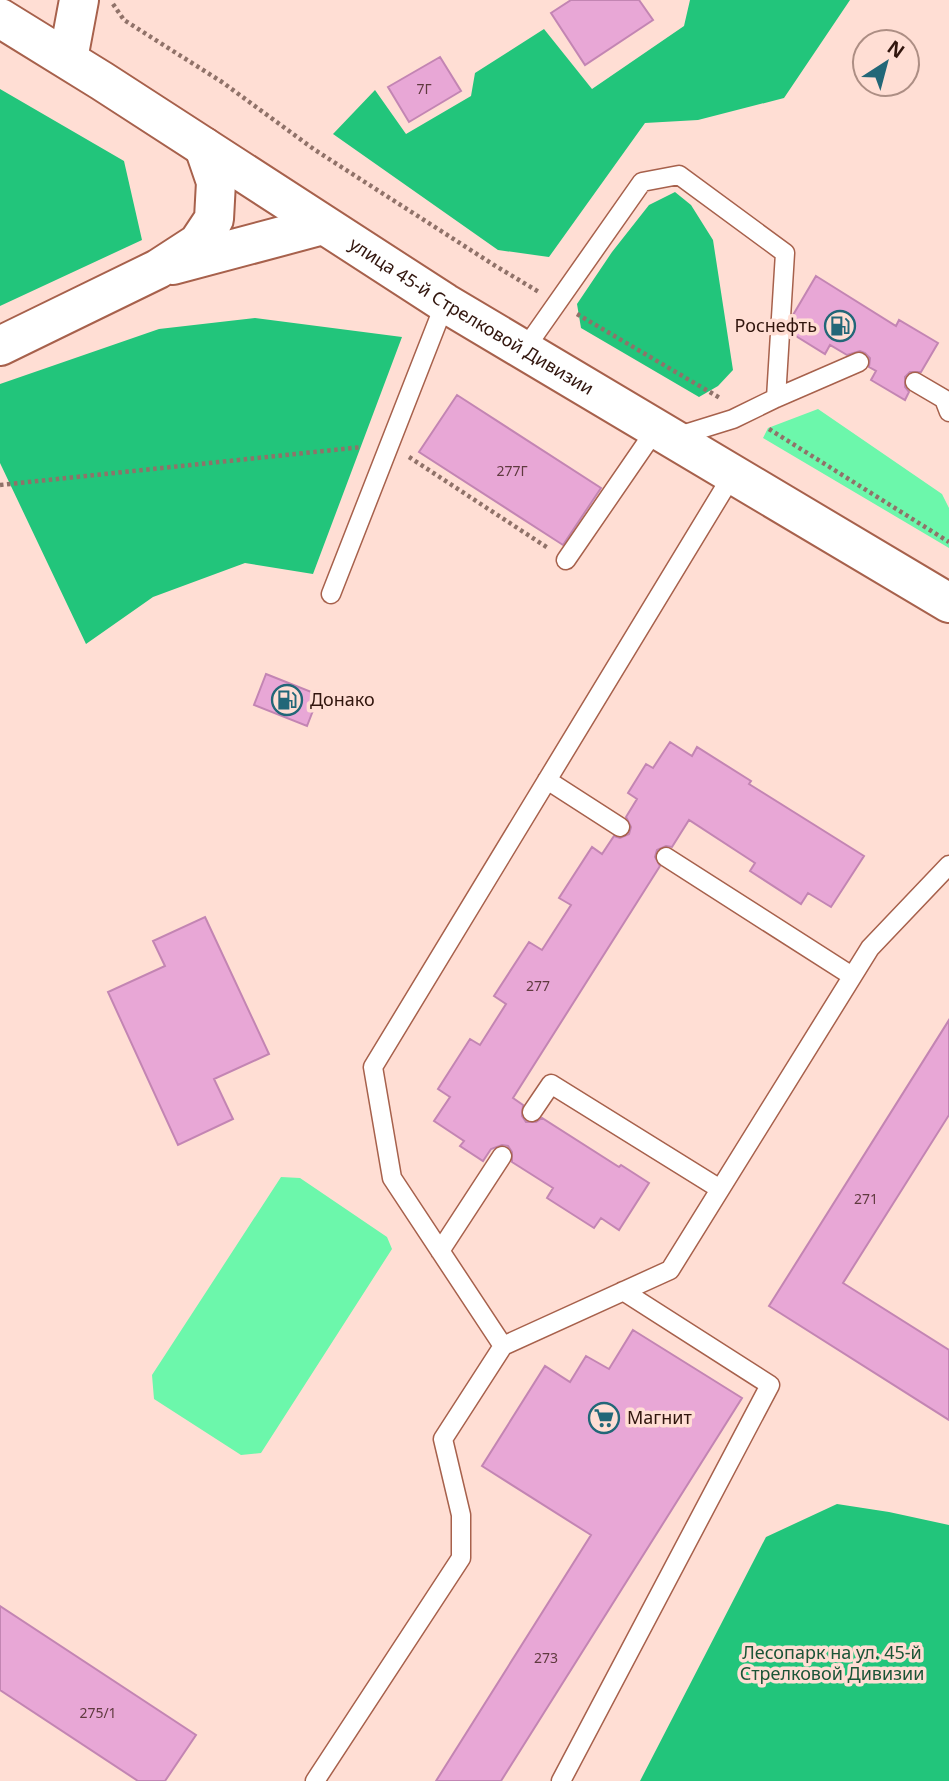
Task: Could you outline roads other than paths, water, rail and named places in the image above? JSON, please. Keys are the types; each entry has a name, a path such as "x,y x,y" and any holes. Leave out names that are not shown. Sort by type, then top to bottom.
{"main road":[{"path":"68,59 79,0"},
{"name":"улица 45-й Стрелковой Дивизии","path":"0,18 68,59 445,303 949,603"},
{"path":"0,346 158,269 198,243 214,219 216,182 204,147"},
{"path":"158,269 323,225"}],"lane":[{"path":"524,350 642,182 679,175 785,253 776,398"},
{"path":"331,594 445,303"},
{"path":"566,560 664,433 733,419 859,362"},
{"path":"915,382 944,399 949,412"},
{"path":"503,1346 391,1178 373,1067 733,474"},
{"path":"547,780 620,827"},
{"path":"666,857 852,976"},
{"path":"315,1781 461,1558 461,1515 443,1439 503,1346 670,1270 870,948 949,865"},
{"path":"532,1112 551,1084 720,1189"},
{"path":"440,1251 502,1156"},
{"path":"561,1781 770,1385 623,1291"}],"place":[{"name":"Роснефть","path":"840,326"},
{"name":"Донако","path":"287,700"},
{"name":"Магнит","path":"604,1418"}],"park label":[{"name":"Лесопарк на ул. 45-й Стрелковой Дивизии","path":"832,1663"}]}
